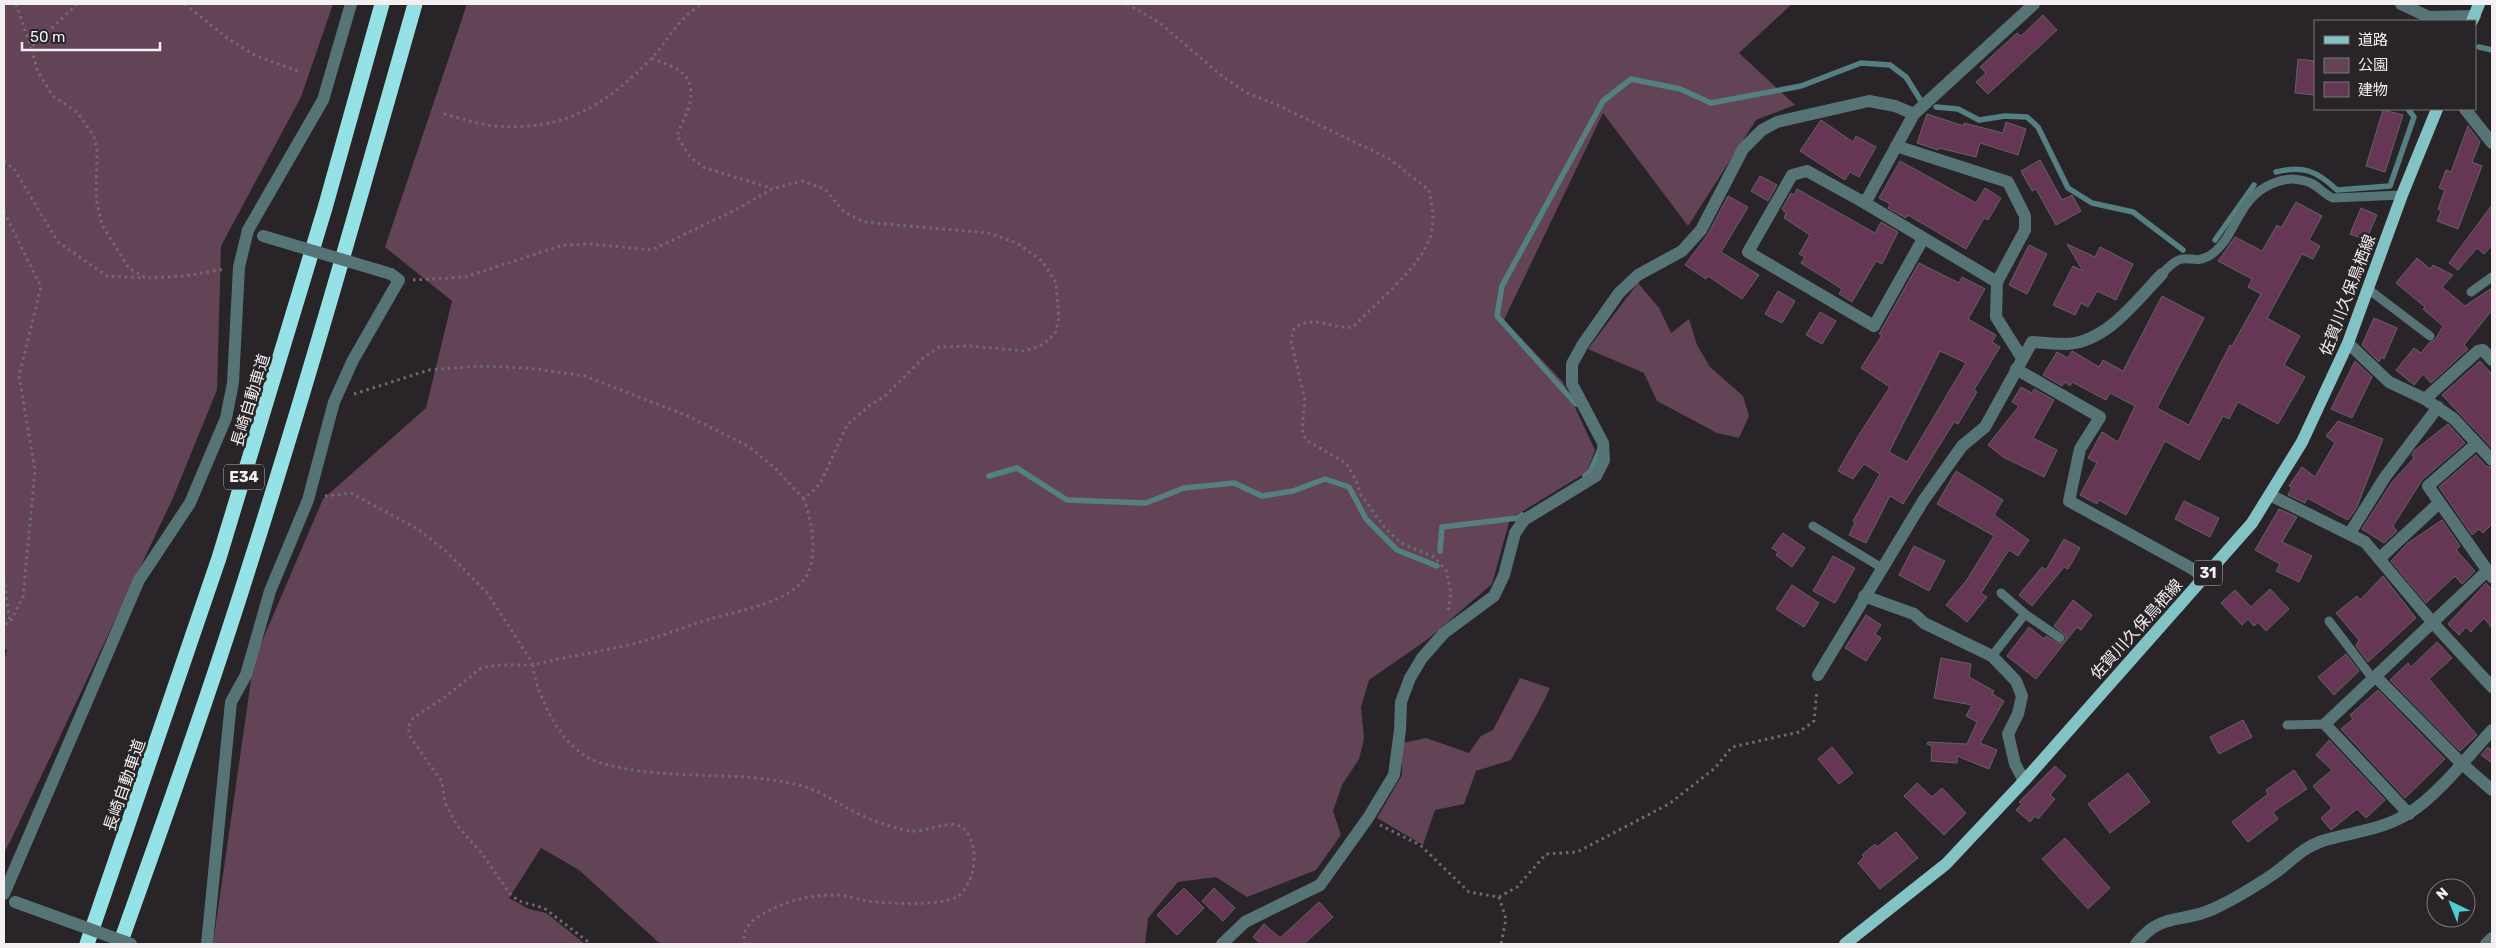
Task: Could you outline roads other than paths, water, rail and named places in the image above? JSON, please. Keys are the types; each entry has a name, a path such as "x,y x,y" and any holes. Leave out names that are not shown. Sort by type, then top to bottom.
{"highway":[{"name":"長崎自動車道","path":"87,944 219,558 323,217 382,4"},
{"name":"E34","path":"120,944 176,788 249,567 307,382 415,4"}],"main road":[{"name":"佐賀川久保鳥栖線","path":"1845,944 1946,864 2024,781 2252,523 2302,442 2348,343 2402,195 2437,110"}],"street":[{"path":"131,944 15,902 4,894 139,580 190,503 226,418 233,383 239,266 248,230 323,100 351,4"},
{"path":"1865,202 1914,114 2034,4"},
{"path":"2401,4 2429,16 2475,14"},
{"path":"1222,944 1245,922 1320,885 1368,818 1394,775 1400,730 1401,702 1410,678 1422,658 1444,633 1494,596 1504,575 1515,533 1524,520 1596,476 1604,460 1603,443 1572,384 1572,364 1583,344 1619,292 1638,275 1682,251 1701,230 1743,149 1762,130 1777,122 1869,101 1895,106 1914,114"},
{"path":"2467,110 2492,143"},
{"path":"1896,146 2008,182 2025,216 2025,230 1998,282 1996,317 2019,364 2100,417 2080,448 2069,501 2204,577"},
{"path":"1923,239 1874,326 1748,252 1792,175 1807,171 1865,202 1923,239 1998,282"},
{"path":"207,944 231,702 246,675 270,591 308,500 334,402 395,277 248,230"},
{"path":"1818,676 1864,596 1923,501 1962,446 1986,427 2032,342 2069,344 2097,336 2121,316 2162,274"},
{"path":"2348,343 2389,382 2425,399 2454,418 2492,460"},
{"path":"2425,399 2478,351 2483,350 2492,360"},
{"path":"2350,533 2385,478 2438,407"},
{"path":"2409,814 2325,724 2432,623 2489,574 2428,486 2476,444"},
{"path":"2270,495 2365,542 2432,623 2492,687"},
{"path":"2380,558 2440,503"},
{"path":"1864,596 1914,614 1924,623 1992,656 2016,681 2022,696 2018,714 2008,734 2015,764 2024,781"},
{"path":"2375,678 2460,764 2492,790"},
{"path":"2136,944 2147,930 2166,920 2212,910 2274,874 2298,853 2323,841 2360,834 2409,814 2492,730"},
{"path":"4,864 12,879"},
{"path":"2486,944 2492,938"}],"lane":[{"path":"2162,274 2173,261 2187,257 2198,259 2209,256 2220,245 2250,198 2267,185 2289,177 2310,182 2324,194 2333,198 2402,195"},
{"path":"2471,292 2492,277"},
{"path":"2368,289 2430,336"},
{"path":"1813,526 1882,568"},
{"path":"2001,593 2025,614 2060,638"},
{"path":"1992,656 2025,614"},
{"path":"2329,621 2375,678"},
{"path":"2287,725 2325,724"}],"waterway":[{"path":"2479,47 2492,50"},
{"path":"1576,404 1497,316 1502,286 1603,101 1631,79 1680,89 1711,103 1801,86 1861,63 1890,65 1906,77 1921,101"},
{"path":"1936,107 1958,109 1979,120 2005,116 2027,117 2038,127 2068,188 2092,203 2133,212 2183,250"},
{"path":"2276,172 2294,169 2309,171 2323,178 2337,190 2390,186 2414,117 2409,110"},
{"path":"2215,240 2254,185"},
{"path":"1585,476 1590,472 1600,449"},
{"path":"989,476 1017,468 1067,500 1146,503 1184,488 1234,483 1262,496 1293,491 1325,479 1349,487 1366,519 1397,550 1437,566"},
{"path":"1440,551 1442,527 1518,518 1522,515"}]}
